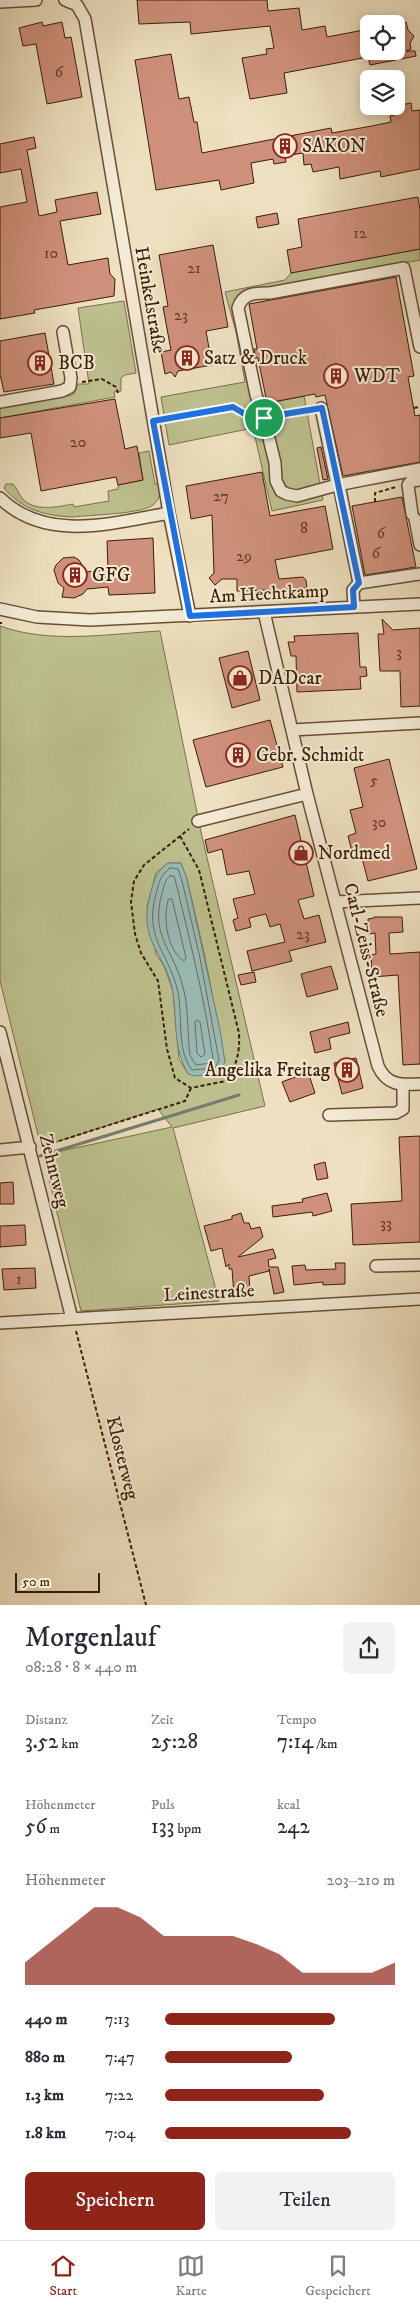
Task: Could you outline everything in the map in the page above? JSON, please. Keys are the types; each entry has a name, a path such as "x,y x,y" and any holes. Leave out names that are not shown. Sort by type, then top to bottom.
{"street":[{"path":"0,2 36,0"},
{"name":"Heinkelstraße","path":"65,0 77,5 86,19 169,513 190,616"},
{"path":"420,347 404,268 244,297 238,308 256,394 275,463 276,482 282,491 297,496 338,485 420,469"},
{"path":"0,402 67,389 71,384 63,332"},
{"path":"322,408 359,583"},
{"path":"420,480 411,481 407,490 420,545"},
{"path":"0,498 19,514 32,520 61,526 92,526 169,513"},
{"path":"354,607 353,590 359,583 420,574"},
{"name":"Am Hechtkamp","path":"0,609 25,615 60,619 190,616 420,604"},
{"name":"Carl-Zeiss-Straße","path":"264,612 307,794 378,1066 387,1080 403,1086"},
{"path":"292,730 420,723"},
{"path":"198,821 307,794"},
{"path":"336,902 420,898"},
{"name":"Zehntweg","path":"0,1032 72,1319"},
{"path":"329,1115 396,1113 403,1109 403,1086 420,1084"},
{"path":"0,1150 30,1147"},
{"path":"376,1266 420,1265"},
{"name":"Leinestraße","path":"0,1323 420,1299"}],"path":[{"path":"71,384 102,379 116,387 118,393"},
{"path":"153,421 233,407 253,419 322,408"},
{"path":"414,408 420,407"},
{"path":"376,502 374,496 378,491 408,485"},
{"path":"180,836 199,870 239,1033 240,1054 233,1072 226,1081 191,1088 175,1078 167,1049 158,981 141,953 135,934 131,902 134,881 144,865 198,821"},
{"path":"30,1147 41,1147 185,1101 191,1088"},
{"name":"Klosterweg","path":"72,1319 146,1605"}],"green space":[{"path":"420,249 420,260 261,289 237,299 255,406 304,396 323,500 272,511 253,428 169,445 161,397 245,382 236,332 225,292 285,280 291,273"},
{"path":"124,301 136,373 125,375 121,378 121,391 114,392 115,397 0,418 0,408 73,395 78,384 89,384 78,308"},
{"path":"149,451 155,484 160,483 160,492 159,498 153,505 147,508 115,514 73,517 53,515 27,507 11,496 4,488 6,484 13,484 22,498 32,505 39,507 73,504 74,507 109,501 108,491 118,489 118,485 143,480 139,453"},
{"path":"0,626 19,632 59,636 160,631 201,832 265,1106 173,1128 219,1301 81,1311 43,1155 172,1127 158,1109 41,1147 0,981","holes":["168,863 181,863 187,879 205,957 225,1062 188,1074 179,1059 173,991 164,966 156,954 147,907 156,873"]}],"water":[{"path":"168,863 181,863 187,879 220,1030 225,1062 219,1073 195,1076 188,1074 183,1064 176,1035 173,993 170,980 154,947 147,925 150,895 156,877"}],"building":[{"path":"137,0 267,0 268,11 299,8 302,30 325,26 327,37 360,31 360,59 284,73 287,93 250,99 242,58 267,54 266,49 274,48 270,26 191,34 190,22 139,24"},
{"path":"42,22 43,26 62,22 65,38 71,37 82,97 47,104 36,44 23,46 19,28"},
{"path":"405,22 408,30 414,36 410,43 411,49 406,51 415,51 416,56 405,58"},
{"path":"171,54 179,99 189,97 194,122 197,122 202,153 331,128 332,133 391,122 390,116 405,115 405,104 411,103 412,111 420,110 420,169 381,177 380,171 340,179 339,167 313,172 311,164 304,165 303,153 285,156 286,162 274,164 273,159 251,163 254,183 221,190 219,180 156,190 135,60"},
{"path":"369,60 396,60 370,65"},
{"path":"34,137 36,148 27,150 39,216 57,212 55,200 97,192 101,214 60,221 68,265 108,258 110,274 115,279 114,296 34,310 35,313 0,319 0,207 27,202 21,169 0,173 0,144"},
{"path":"418,197 420,249 291,273 287,250 302,247 298,219"},
{"path":"277,213 279,224 258,228 256,217"},
{"path":"213,245 228,327 206,331 212,365 178,371 175,377 171,372 165,374 161,352 171,350 163,307 168,306 159,255"},
{"name":"WDT","path":"396,277 414,376 408,377 415,416 420,415 420,462 343,476 325,395 316,397 315,394 267,403 258,358 256,358 254,349 257,349 249,304"},
{"name":"BCB","path":"45,333 54,384 4,392 0,374 0,341"},
{"path":"115,399 125,449 137,446 143,480 118,485 116,477 41,491 31,433 0,438 0,418"},
{"path":"321,447 328,479 323,480 317,448"},
{"path":"262,472 270,516 325,506 333,549 275,560 279,579 303,577 306,580 307,588 268,592 268,590 237,591 237,579 222,579 215,585 209,578 214,573 212,515 191,519 186,486"},
{"path":"402,497 416,567 365,575 352,506"},
{"path":"153,538 155,593 109,595 108,587 87,589 83,594 74,598 62,597 64,588 58,583 54,570 63,558 74,557 79,560 86,572 108,569 107,541"},
{"path":"382,619 393,630 420,628 420,706 401,707 400,671 380,671 378,634 384,634"},
{"path":"358,633 360,667 366,667 367,676 360,677 361,689 297,692 296,656 291,656 288,642 295,642 294,636"},
{"path":"248,651 260,700 232,708 219,658"},
{"name":"Gebr. Schmidt","path":"270,720 283,767 206,787 193,740"},
{"path":"389,759 417,869 368,881 362,858 354,860 348,836 356,833 350,810 363,807 354,768"},
{"path":"295,815 314,896 298,900 304,919 319,915 326,942 289,951 292,961 252,971 247,951 285,942 280,924 270,927 266,914 249,918 251,927 236,931 233,920 238,918 233,899 255,894 249,871 227,875 222,849 208,853 205,840"},
{"path":"374,917 402,917 403,932 389,933 390,954 420,952 420,1064 403,1065 398,975 372,977 371,955 376,954 375,933 369,934 368,919"},
{"path":"331,966 338,989 307,997 301,974"},
{"path":"254,972 256,982 241,985 238,975"},
{"path":"348,1022 350,1033 329,1038 331,1049 315,1053 310,1032"},
{"name":"Angelika Freitag","path":"356,1058 363,1088 342,1094 334,1063"},
{"path":"308,1072 315,1093 290,1102 282,1082"},
{"path":"420,1136 420,1242 353,1245 351,1204 402,1201 399,1137"},
{"path":"325,1162 328,1178 317,1180 314,1165"},
{"path":"13,1182 14,1204 0,1204 0,1183"},
{"path":"327,1193 332,1211 313,1216 312,1212 273,1217 272,1206 303,1202 302,1199"},
{"path":"241,1213 244,1223 249,1223 251,1229 260,1227 263,1237 238,1257 273,1249 276,1258 268,1260 269,1267 278,1267 284,1292 274,1294 269,1269 269,1271 249,1276 250,1291 246,1291 246,1295 234,1296 232,1269 229,1269 229,1264 226,1267 222,1248 211,1251 204,1226 232,1219 232,1216"},
{"path":"25,1225 26,1245 0,1247 0,1226"},
{"path":"335,1263 345,1263 345,1284 323,1285 323,1282 294,1285 292,1266 305,1265 306,1270 336,1269"},
{"path":"35,1268 36,1288 4,1290 2,1269"}],"waterway":[{"path":"40,1156 239,1095"}],"place":[{"name":"SAKON","path":"285,146"},
{"name":"Satz & Druck","path":"187,358"},
{"name":"BCB","path":"40,363"},
{"name":"WDT","path":"336,376"},
{"name":"GFG","path":"75,575"},
{"name":"DADcar","path":"240,678"},
{"name":"Gebr. Schmidt","path":"238,755"},
{"name":"Nordmed","path":"301,853"},
{"name":"Angelika Freitag","path":"347,1070"}],"route":[{"path":"233,407 253,419 264,418 322,408 359,583 353,590 354,607 190,616 153,421 233,407"}]}
